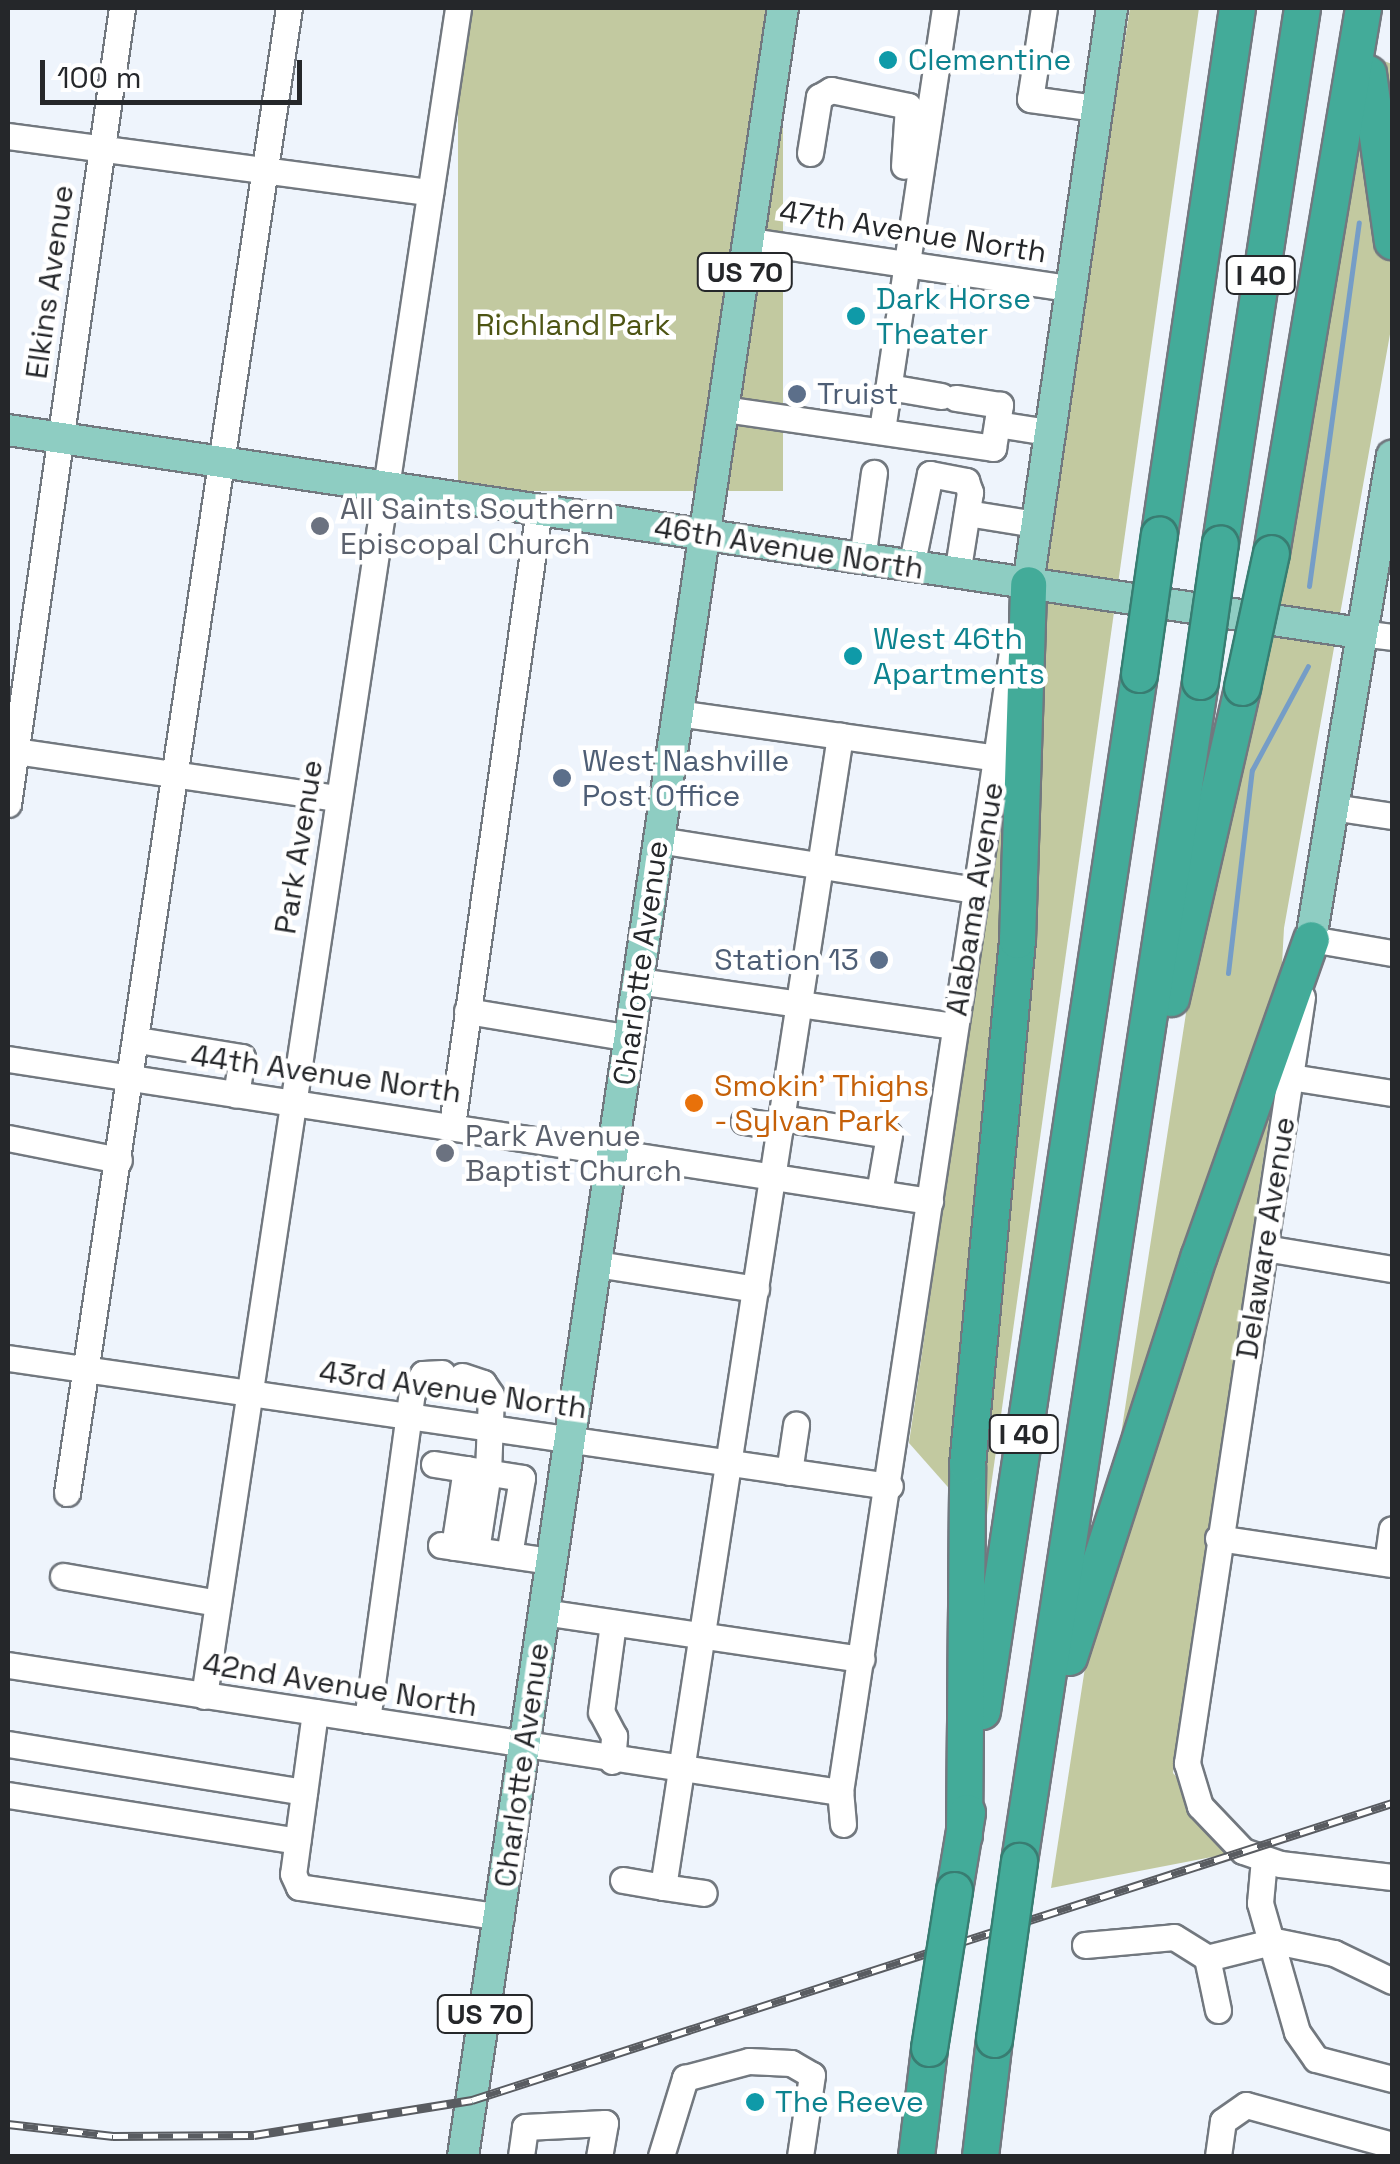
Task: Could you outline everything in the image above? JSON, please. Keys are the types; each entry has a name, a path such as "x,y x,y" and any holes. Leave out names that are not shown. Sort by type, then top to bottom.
{"highway":[{"name":"I 40","path":"916,2156 929,2048 1139,674 1236,8"},
{"name":"I 40","path":"980,2156 1018,1861 1302,8"},
{"path":"1134,1119 1183,959 1271,553 1328,236 1363,8"},
{"path":"1363,8 1370,118 1392,241"},
{"path":"964,1835 967,1464 1017,940 1028,584"},
{"path":"1036,1758 1199,1255 1311,939"}],"main road":[{"name":"Charlotte Avenue","path":"463,2156 782,8"},
{"name":"Alabama Avenue","path":"1028,584 1067,288 1112,8"},
{"name":"46th Avenue North","path":"8,430 1360,632"},
{"name":"Delaware Avenue","path":"1311,939 1392,456"}],"street":[{"name":"Elkins Avenue","path":"8,804 12,751 122,8"},
{"path":"67,1493 138,1040 289,8"},
{"name":"Park Avenue","path":"204,1696 458,8"},
{"path":"882,430 945,8"},
{"path":"1044,8 1030,99 1096,108"},
{"path":"810,153 819,97 831,90 908,106 912,121 904,166"},
{"path":"8,136 430,192"},
{"name":"47th Avenue North","path":"750,241 1067,288"},
{"path":"889,387 949,397 1048,432"},
{"path":"724,409 994,448 998,415"},
{"path":"862,559 874,473"},
{"path":"911,566 926,476 966,480 967,513 958,574"},
{"path":"452,1125 539,509"},
{"path":"967,513 1036,524"},
{"name":"Alabama Avenue","path":"843,1824 840,1792 890,1486 1016,624 1028,584"},
{"name":"46th Avenue North","path":"1360,632 1392,637"},
{"path":"678,713 998,758"},
{"path":"663,1887 840,736"},
{"path":"12,751 339,798"},
{"path":"1332,807 1392,816"},
{"path":"660,840 976,890"},
{"path":"1311,939 1392,953"},
{"name":"Delaware Avenue","path":"1311,939 1187,1763 1210,1822 1243,1851 1264,1859 1392,1878"},
{"path":"638,981 955,1026"},
{"path":"468,1011 630,1038"},
{"path":"138,1040 242,1057 236,1095"},
{"name":"44th Avenue North","path":"8,1059 930,1201"},
{"path":"1290,1077 1392,1093"},
{"path":"744,1122 781,1122 888,1135 879,1193"},
{"path":"8,1138 119,1160"},
{"path":"1265,1248 1392,1269"},
{"path":"596,1264 756,1289"},
{"name":"43rd Avenue North","path":"8,1358 890,1486"},
{"path":"367,1720 408,1418 418,1377 452,1374 488,1388 492,1428 474,1550 551,1561"},
{"path":"788,1472 796,1425"},
{"path":"434,1464 486,1472"},
{"path":"1218,1538 1390,1564 1392,1529"},
{"path":"63,1576 218,1603"},
{"path":"542,1612 862,1659"},
{"path":"612,1761 614,1736 602,1712 613,1623"},
{"name":"42nd Avenue North","path":"9,1671 315,1712 612,1761 840,1792"},
{"path":"315,1712 292,1874 299,1887 501,1917"},
{"path":"8,1744 304,1792"},
{"path":"8,1795 297,1841"},
{"path":"1264,1859 1260,1903 1275,1941 1296,2032 1316,2059 1392,2079"},
{"path":"623,1880 704,1893"},
{"path":"1085,1945 1174,1937 1208,1958 1275,1941 1334,1953 1392,1981"},
{"path":"1208,1958 1218,2010"},
{"path":"661,2156 685,2078 749,2061 791,2063 812,2074 800,2156"},
{"path":"1218,2156 1223,2121 1246,2105 1392,2145"},
{"path":"521,2156 525,2127 606,2123 599,2156"}],"green space":[{"name":"Richland Park","path":"458,8 783,8 783,491 458,491"},
{"path":"1130,8 1199,8 985,1529 909,1443 987,902"},
{"path":"1376,58 1392,64 1392,323 1284,928 1276,1073 1173,1773 1243,1851 1051,1888 1197,942 1297,503"}],"waterway":[{"path":"1309,586 1359,222"},
{"path":"1228,973 1252,770 1308,666"}],"railway":[{"path":"8,2124 113,2136 254,2135 472,2100 1392,1803"}],"place":[{"name":"Clementine","path":"888,60"},
{"name":"Dark Horse Theater","path":"856,316"},
{"name":"Truist","path":"797,394"},
{"name":"All Saints Southern Episcopal Church","path":"320,526"},
{"name":"West 46th Apartments","path":"853,656"},
{"name":"West Nashville Post Office","path":"562,778"},
{"name":"Station 13","path":"879,960"},
{"name":"Smokin' Thighs - Sylvan Park","path":"694,1103"},
{"name":"Park Avenue Baptist Church","path":"445,1153"},
{"name":"The Reeve","path":"755,2102"}]}
